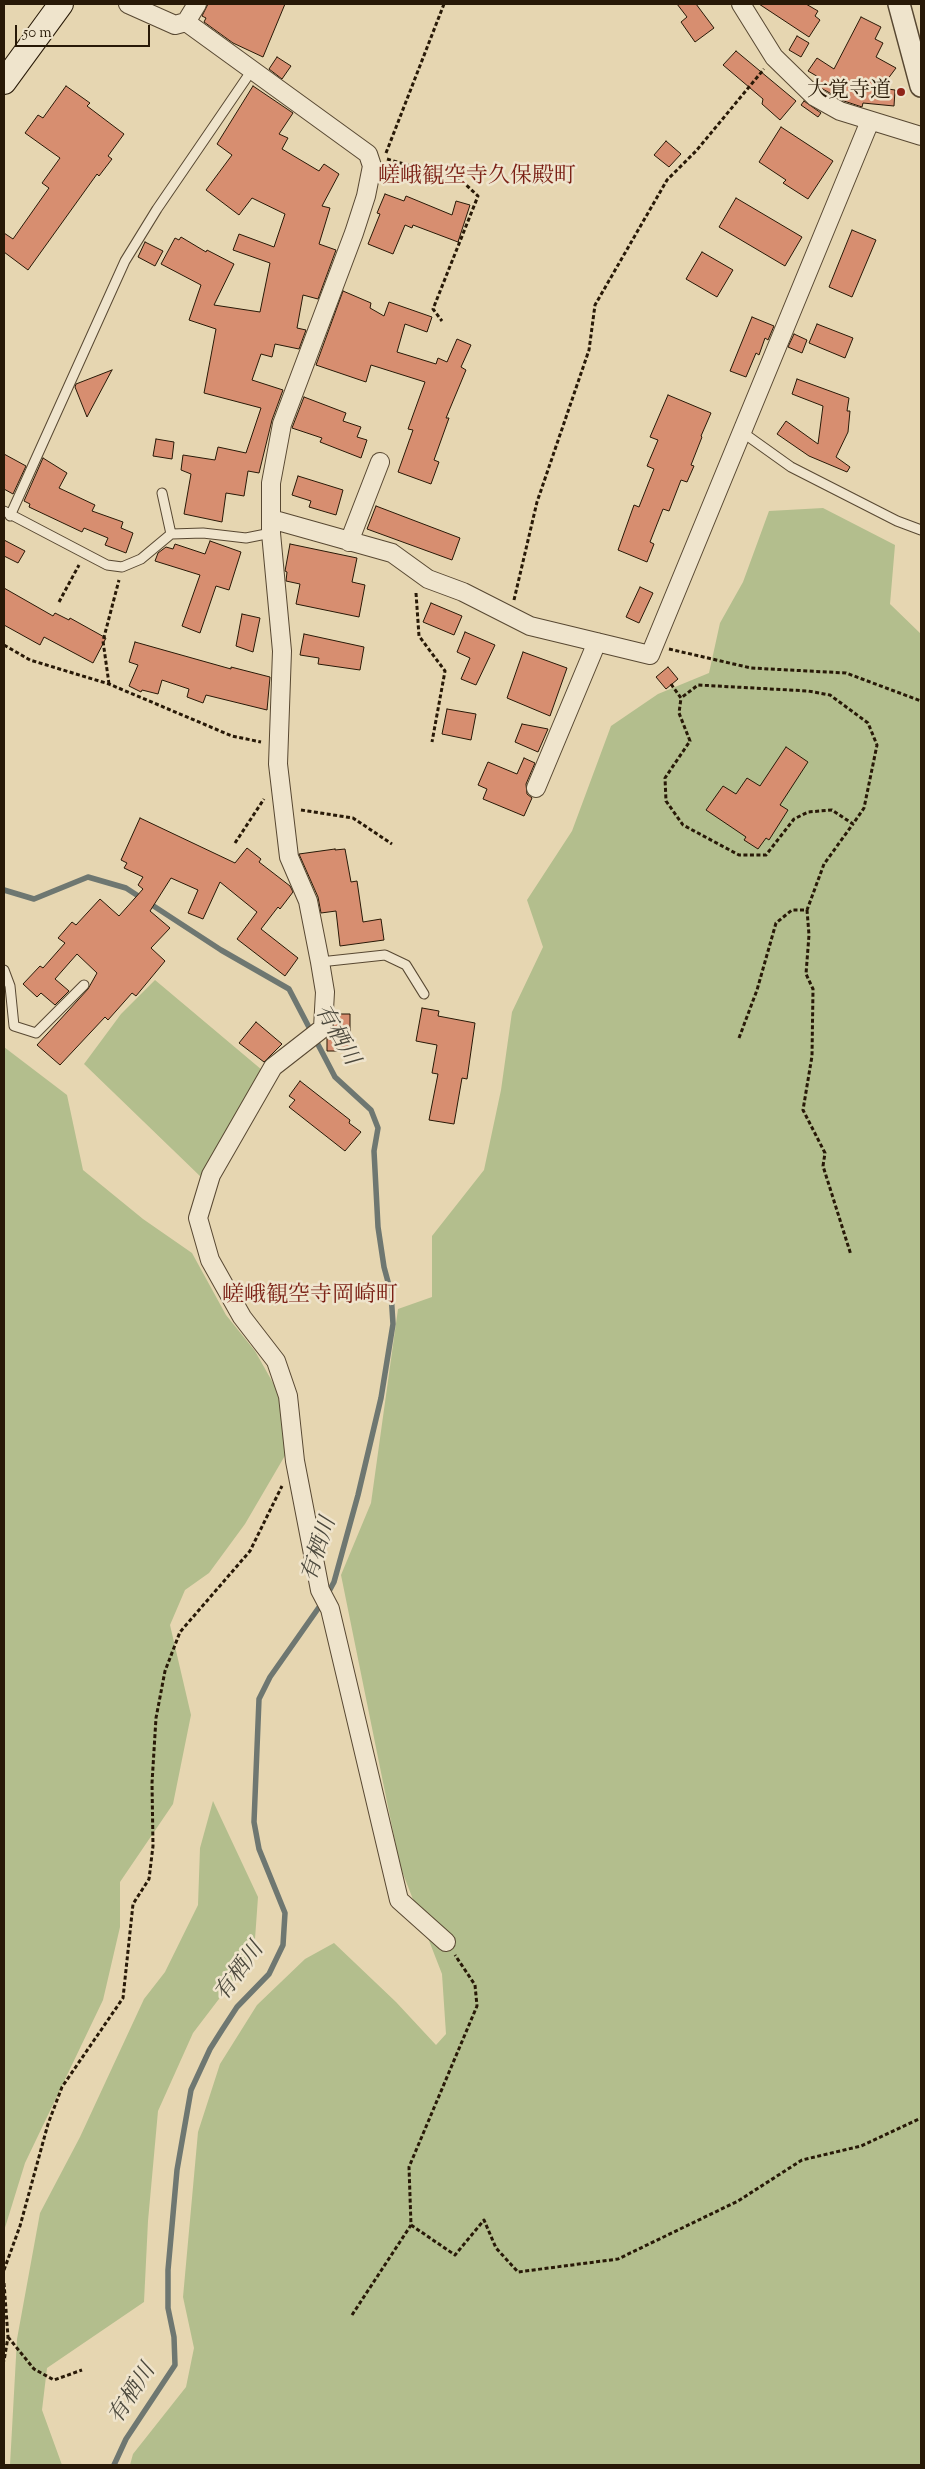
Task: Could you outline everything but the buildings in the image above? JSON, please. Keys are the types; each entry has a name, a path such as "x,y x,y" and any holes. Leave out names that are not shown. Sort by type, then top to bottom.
{"main road":[{"path":"4,82 61,4"}],"street":[{"path":"128,4 175,25 186,22 197,4"},
{"path":"741,4 774,57 815,97 840,111 921,136"},
{"path":"899,4 921,86"},
{"path":"186,22 368,154 372,166 366,196 354,233 282,424 271,483 271,526 282,651 279,746 283,808 289,857 308,901 320,962 325,992 323,1028 273,1067 246,1111 211,1175 198,1218 210,1260 242,1317 276,1361 288,1396 295,1461 320,1590 330,1609 399,1900 446,1942"},
{"path":"271,526 349,542 392,554 428,579 506,612 530,626 650,655 870,121"},
{"path":"349,542 380,462"},
{"path":"536,788 597,642"}],"lane":[{"path":"252,70 157,209 126,261 7,514 107,565 122,567 141,559 171,534 203,533 246,538 271,526"},
{"path":"742,432 791,467 897,521 921,530"},
{"path":"162,493 171,534"},
{"path":"320,962 385,955 406,965 424,994"},
{"path":"4,970 10,986 14,1026 36,1033 84,985"}],"path":[{"path":"442,321 433,309 478,196 462,182 384,158 444,4"},
{"path":"506,612 516,598 536,502 588,350 596,305 667,180 696,151 774,57"},
{"path":"59,602 86,554"},
{"path":"109,684 103,641 122,567"},
{"path":"415,570 419,636 445,671 432,742"},
{"path":"4,645 30,660 109,684 232,736 279,746"},
{"path":"654,646 751,668 846,673 921,701"},
{"path":"671,684 681,698 679,713 690,741 665,778 666,801 683,825 739,855 766,855 794,819 808,812 832,810 853,824"},
{"path":"681,698 698,685 808,691 830,695 868,723 877,746 864,808 824,864 807,910 809,935 806,974 813,990 813,1018 812,1056 803,1110 825,1153 823,1166 851,1255"},
{"path":"235,843 280,775"},
{"path":"283,808 353,818 392,844"},
{"path":"739,1038 760,982 776,923 792,910 807,910"},
{"path":"4,2270 20,2226 48,2124 62,2087 123,1998 133,1904 149,1879 153,1846 152,1783 156,1718 165,1671 180,1632 250,1551 295,1461"},
{"path":"352,2315 411,2225 409,2167 477,2006 474,1985 446,1942"},
{"path":"411,2225 455,2255 484,2220 496,2248 518,2272 618,2259 738,2201 802,2160 861,2146 921,2118"},
{"path":"4,2283 8,2337 4,2361"},
{"path":"8,2337 34,2370 54,2380 82,2370"}],"green space":[{"path":"823,508 895,545 890,604 921,634 921,2465 130,2465 133,2454 186,2387 194,2348 183,2297 198,2132 220,2064 257,2005 305,1959 334,1943 396,2002 436,2045 446,2034 442,1974 400,1866 341,1575 371,1503 398,1309 432,1297 432,1236 484,1170 501,1090 512,1012 543,947 527,900 572,831 611,726 658,694 709,673 720,623 743,582 769,511"},
{"path":"155,980 262,1070 202,1178 84,1064 121,1014"},
{"path":"4,1047 67,1095 83,1170 143,1219 192,1253 226,1315 255,1351 277,1390 290,1447 245,1524 209,1573 185,1590 170,1625 191,1715 173,1804 120,1882 120,1927 103,2000 25,2163 4,2231"},
{"path":"213,1801 258,1897 254,1953 193,2033 158,2111 148,2221 144,2302 47,2368 42,2410 62,2465 10,2465 17,2339 40,2213 80,2137 144,1999 165,1972 198,1905 200,1848"}],"waterway":[{"name":"有栖川","path":"4,890 34,899 88,877 126,888 221,950 289,989 335,1077 371,1110 378,1128 374,1151 378,1227 384,1267 391,1293 393,1324 381,1398 358,1495 334,1582 327,1595"},
{"name":"有栖川","path":"114,2465 126,2439 175,2365 174,2337 168,2308 168,2270 177,2170 191,2090 210,2049 222,2030 237,2007 269,1974 283,1945 285,1913 259,1849 254,1822 259,1699 270,1677 322,1603"}],"place":[{"name":"大覚寺道","path":"901,92"}],"district":[{"name":"嵯峨観空寺久保殿町","path":"477,178"},
{"name":"嵯峨観空寺岡崎町","path":"310,1297"}]}
